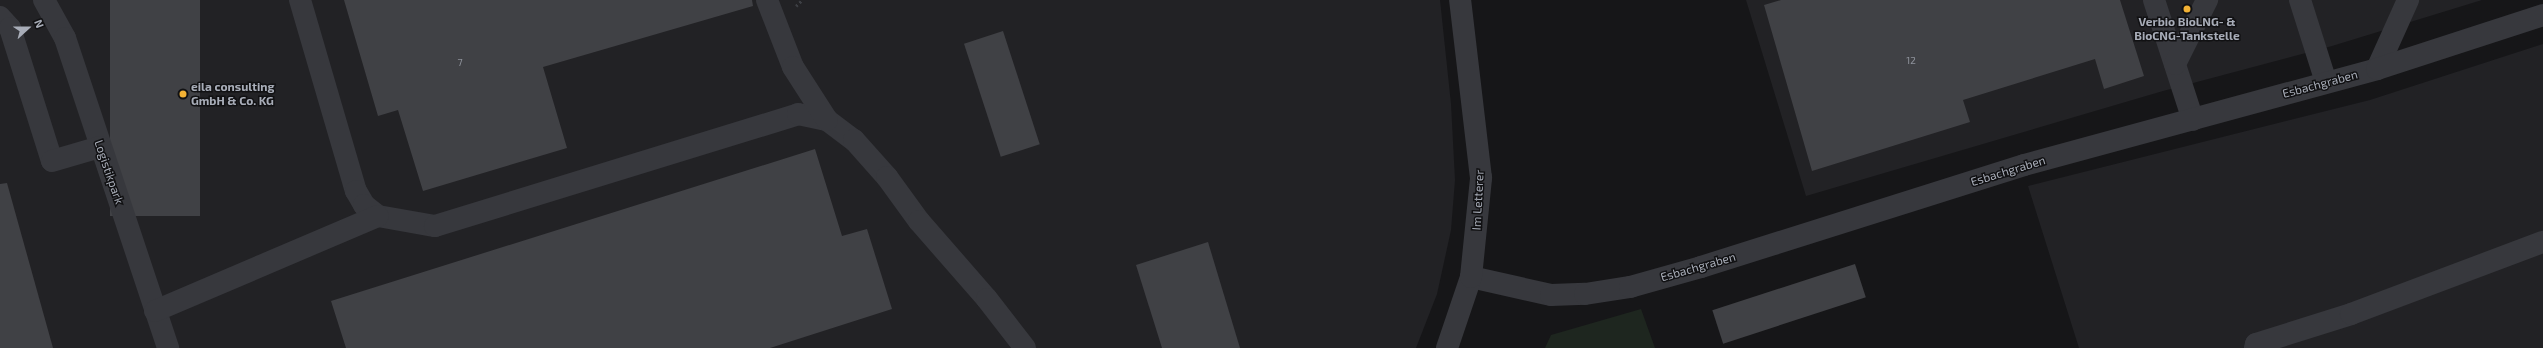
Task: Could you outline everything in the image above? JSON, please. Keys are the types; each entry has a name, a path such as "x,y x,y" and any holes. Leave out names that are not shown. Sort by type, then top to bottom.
{"street":[{"name":"Logistikpark","path":"44,0 65,38 168,348"},
{"path":"300,0 356,191 364,205 378,216 435,226 798,114 827,120"},
{"path":"767,0 793,67 827,120 854,140 887,177 919,221 987,299 1025,348"},
{"name":"Im Letterer","path":"1447,348 1471,276 1482,178 1460,0"},
{"path":"2154,0 2193,120"},
{"path":"2175,64 2207,0"},
{"path":"2300,0 2326,82"},
{"path":"2377,69 2408,0"},
{"name":"Esbachgraben","path":"1471,276 1551,295 1586,294 1630,287 1701,267 2024,165 2377,69 2543,16"},
{"path":"0,17 10,28 52,161 100,147"},
{"path":"155,311 378,216"},
{"path":"2255,348 2256,344 2351,314 2543,242"}],"shaded area":[{"path":"0,0 1440,0 1451,104 1455,180 1451,230 1437,294 1416,348 0,348"},
{"path":"1746,0 2482,0 2332,46 2163,91 1806,196"},
{"path":"2543,44 2543,348 2079,348 2028,186 2370,100"},
{"path":"1641,309 1655,348 1545,348 1551,335"}],"building":[{"name":"eila consulting GmbH & Co. KG","path":"110,0 200,0 200,216 110,216"},
{"path":"344,0 752,0 753,6 543,67 567,148 423,191 398,110 378,116"},
{"path":"1781,0 2120,0 2144,76 2104,89 2095,59 1963,100 1970,122 1812,171 1764,5"},
{"path":"1003,31 1040,144 1001,157 964,44"},
{"path":"815,149 842,236 867,229 892,309 770,348 346,348 331,301"},
{"path":"7,183 53,348 0,348 0,184"},
{"path":"1208,242 1240,348 1162,348 1136,265"},
{"path":"1855,264 1866,297 1723,344 1712,310"}],"place":[{"name":"Verbio BioLNG- & BioCNG-Tankstelle","path":"2187,9"},
{"name":"eila consulting GmbH & Co. KG","path":"183,94"}]}
